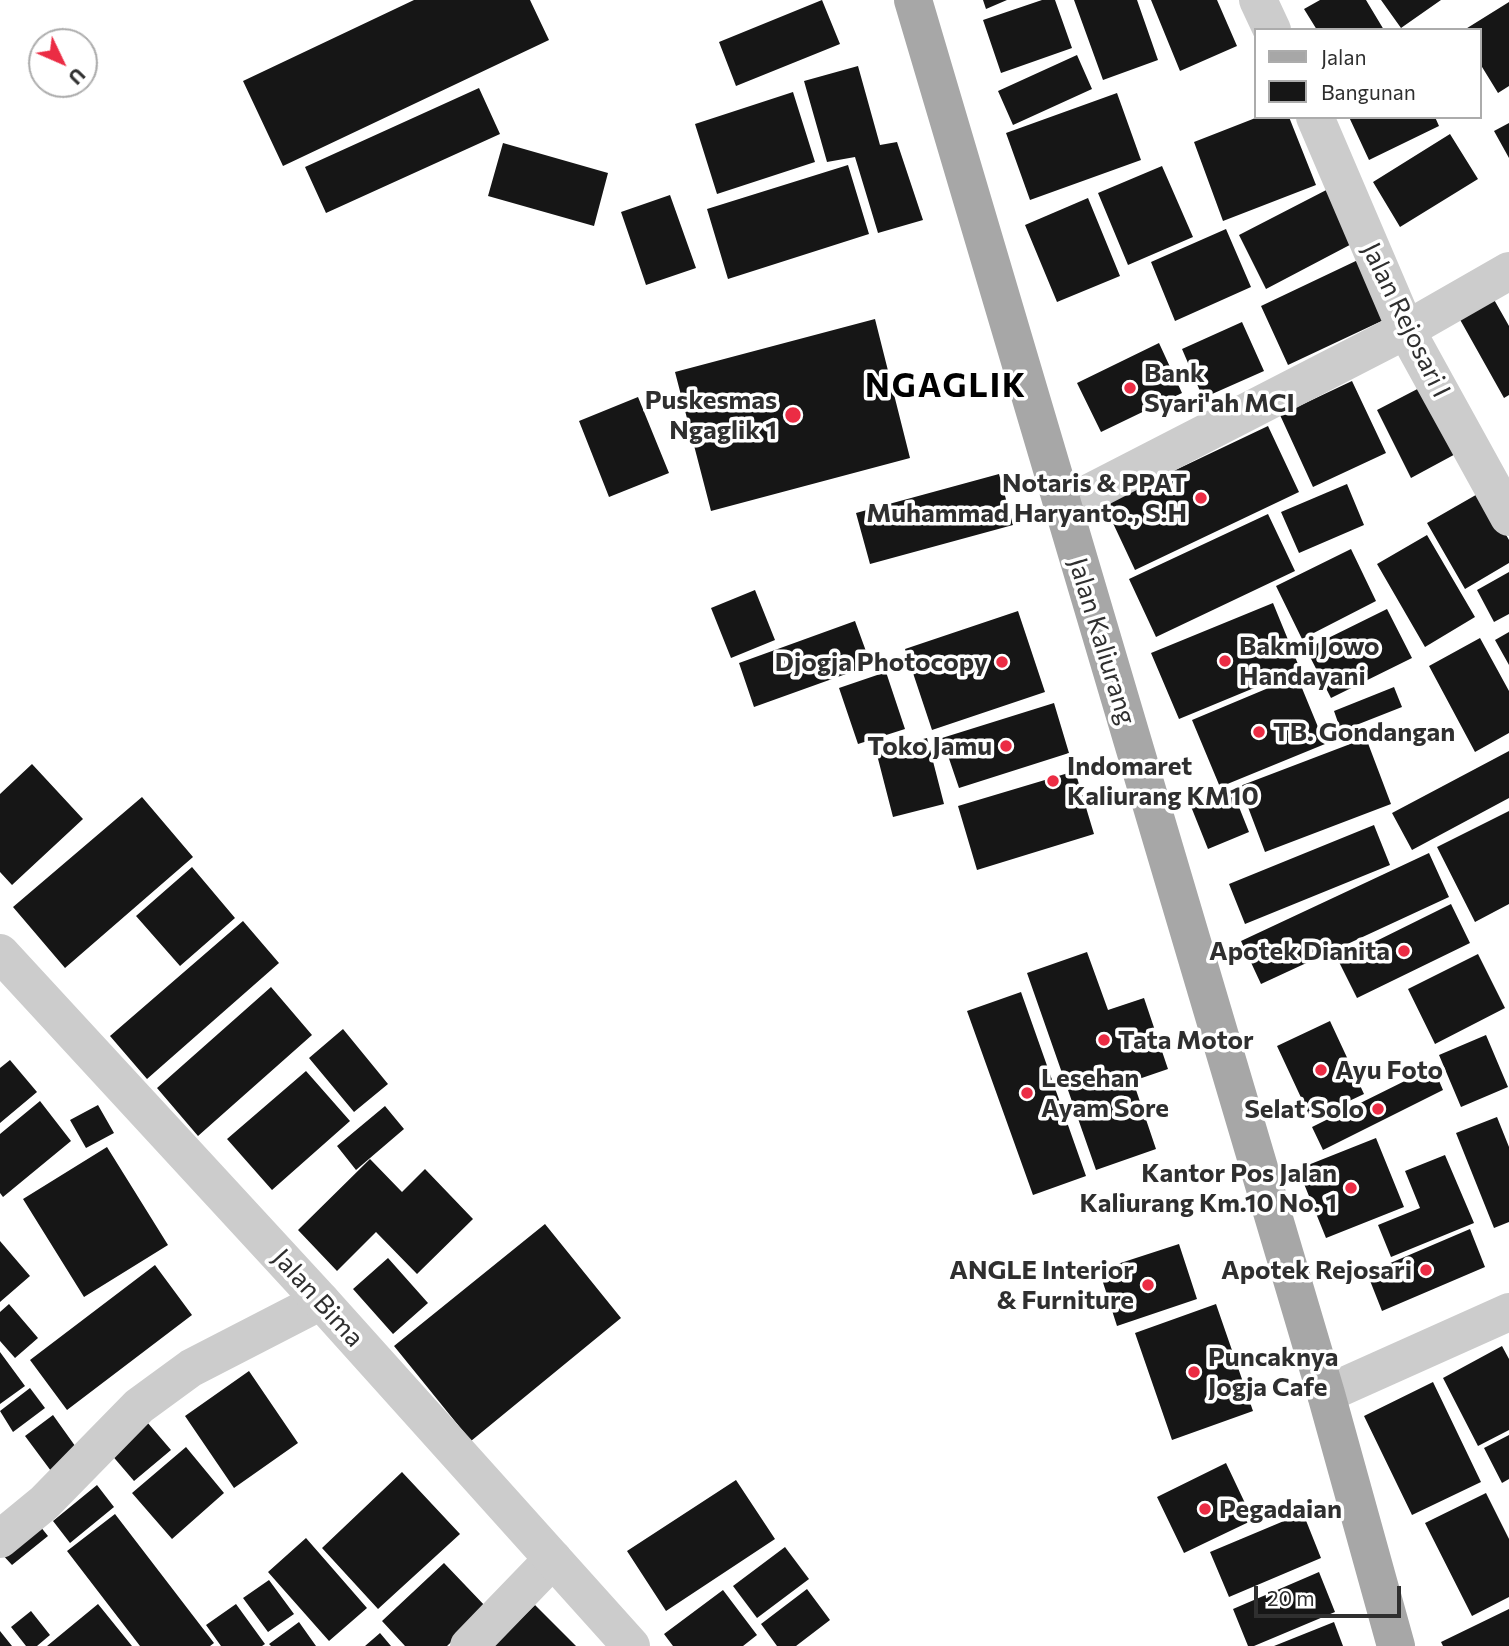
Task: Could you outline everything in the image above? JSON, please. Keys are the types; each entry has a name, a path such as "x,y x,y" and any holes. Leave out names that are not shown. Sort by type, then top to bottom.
{"main road":[{"name":"Jalan Kaliurang","path":"914,0 1326,1394 1396,1646"}],"street":[{"path":"1258,0 1271,28"},
{"name":"Jalan Rejosari I","path":"1316,119 1406,330 1509,517"},
{"path":"1062,507 1406,330 1509,271"},
{"name":"Jalan Bima","path":"0,953 321,1301 631,1646"},
{"path":"0,1539 44,1503 139,1406 191,1368 321,1301"},
{"path":"1326,1394 1509,1312"},
{"path":"469,1646 553,1559"}],"building":[{"path":"414,0 530,0 549,40 283,166 243,81"},
{"path":"822,0 840,44 736,86 719,42"},
{"path":"983,0 1007,0 986,9"},
{"path":"1042,0 1055,0 1072,48 1001,73 983,20"},
{"path":"1074,0 1137,0 1158,60 1103,80"},
{"path":"1151,0 1217,0 1237,46 1180,71"},
{"path":"1320,0 1366,0 1383,28 1316,28 1304,9"},
{"path":"1381,0 1441,0 1401,28"},
{"path":"1509,2 1509,86 1498,93 1481,65 1481,28 1467,28"},
{"path":"1077,55 1092,89 1013,125 998,91"},
{"path":"858,66 880,145 897,142 923,220 878,233 855,157 827,162 804,81"},
{"path":"479,88 500,134 326,213 305,167"},
{"path":"793,92 815,162 717,194 695,124"},
{"path":"1117,93 1141,160 1030,200 1006,133"},
{"path":"1254,119 1290,119 1316,185 1223,221 1194,142"},
{"path":"1350,119 1436,119 1439,126 1369,160"},
{"path":"1509,123 1509,158 1494,131"},
{"path":"1450,134 1478,179 1400,227 1373,182"},
{"path":"503,143 608,173 594,226 488,196"},
{"path":"848,165 869,234 728,279 707,209"},
{"path":"1162,166 1193,237 1128,265 1098,193"},
{"path":"1336,185 1363,238 1266,289 1239,235"},
{"path":"670,195 696,268 646,285 621,212"},
{"path":"1088,198 1120,276 1057,302 1025,225"},
{"path":"1226,229 1251,287 1175,321 1151,262"},
{"path":"1360,259 1388,318 1288,365 1261,306"},
{"path":"1492,296 1509,326 1509,395 1504,398 1458,316"},
{"name":"Puskesmas Ngaglik 1","path":"875,319 910,458 711,511 675,372"},
{"path":"1242,322 1264,371 1203,398 1182,349"},
{"name":"Bank Syari'ah MCI","path":"1159,343 1182,393 1101,432 1077,383"},
{"path":"1352,381 1386,453 1313,487 1280,415"},
{"path":"1427,384 1461,451 1411,478 1377,410"},
{"path":"638,397 669,473 609,497 579,421"},
{"name":"Notaris & PPAT Muhammad Haryanto., S.H","path":"1268,426 1299,492 1135,570 1104,504"},
{"path":"999,474 1013,525 870,564 856,513"},
{"path":"1347,484 1364,525 1299,553 1281,512"},
{"path":"1481,492 1509,540 1509,563 1465,589 1427,523"},
{"path":"1268,514 1295,571 1156,637 1129,579"},
{"path":"1427,535 1475,617 1425,647 1377,564"},
{"path":"1351,549 1376,601 1302,639 1276,586"},
{"path":"1509,572 1509,614 1494,622 1477,590"},
{"path":"755,590 775,640 731,658 711,608"},
{"name":"Bakmi Jowo Handayani","path":"1273,603 1300,669 1179,719 1151,653"},
{"path":"1387,609 1412,658 1331,698 1306,649"},
{"path":"1018,611 1045,692 932,730 905,649"},
{"path":"855,621 871,665 754,707 739,663"},
{"path":"1509,632 1509,665 1495,640"},
{"path":"1480,638 1509,691 1509,733 1475,752 1429,666"},
{"path":"886,672 905,729 858,744 839,688"},
{"name":"TB. Gondangan","path":"1297,676 1325,744 1220,787 1192,720"},
{"path":"1394,687 1402,707 1341,731 1334,711"},
{"name":"Toko Jamu","path":"1054,703 1069,753 959,788 942,738"},
{"path":"927,738 944,804 893,817 876,751"},
{"path":"1366,738 1391,804 1265,852 1240,786"},
{"path":"1509,751 1509,798 1412,850 1392,813"},
{"path":"32,764 83,819 12,885 0,872 0,794"},
{"path":"1075,771 1094,834 977,870 958,806"},
{"path":"1231,787 1249,832 1208,849 1190,804"},
{"path":"142,797 193,857 65,968 13,907"},
{"path":"1509,811 1509,904 1475,922 1437,847"},
{"path":"1374,825 1390,865 1245,924 1229,884"},
{"path":"1429,853 1449,897 1261,984 1241,941"},
{"path":"192,867 235,918 180,966 136,916"},
{"name":"Apotek Dianita","path":"1451,904 1470,943 1357,998 1338,960"},
{"path":"243,921 279,963 147,1079 110,1036"},
{"name":"Tata Motor","path":"1087,952 1108,1010 1144,998 1168,1069 1133,1081 1156,1149 1096,1170 1027,973"},
{"path":"1478,954 1505,1008 1435,1044 1408,989"},
{"path":"271,987 312,1035 198,1136 157,1088"},
{"name":"Lesehan Ayam Sore","path":"1021,992 1086,1176 1033,1195 967,1011"},
{"name":"Ayu Foto","path":"1330,1021 1364,1094 1311,1119 1277,1046"},
{"path":"343,1029 388,1084 354,1112 309,1058"},
{"path":"1486,1035 1508,1087 1461,1107 1439,1055"},
{"path":"10,1060 37,1092 0,1123 0,1068"},
{"name":"Selat Solo","path":"1433,1067 1443,1090 1323,1150 1312,1127"},
{"path":"306,1071 350,1121 272,1190 227,1139"},
{"path":"40,1101 71,1141 3,1197 0,1193 0,1134"},
{"path":"98,1105 114,1133 86,1148 70,1120"},
{"path":"385,1106 404,1129 356,1170 337,1146"},
{"path":"1497,1117 1509,1147 1509,1222 1494,1228 1456,1133"},
{"name":"Kantor Pos Jalan Kaliurang Km.10 No. 1","path":"1376,1138 1404,1207 1326,1238 1298,1169"},
{"path":"107,1147 168,1245 84,1297 23,1199"},
{"path":"1445,1155 1474,1223 1391,1257 1378,1225 1420,1208 1405,1171"},
{"path":"370,1159 402,1192 425,1169 473,1219 417,1274 376,1232 337,1271 298,1230"},
{"path":"545,1224 621,1318 471,1441 394,1346"},
{"name":"Apotek Rejosari","path":"1470,1229 1485,1267 1382,1311 1367,1273"},
{"path":"0,1241 30,1276 0,1302"},
{"name":"ANGLE Interior & Furniture","path":"1179,1244 1197,1299 1117,1326 1099,1270"},
{"path":"388,1258 428,1303 393,1334 353,1289"},
{"path":"155,1265 192,1315 67,1410 30,1360"},
{"path":"9,1304 38,1338 15,1358 0,1341 0,1312"},
{"name":"Puncaknya Jogja Cafe","path":"1216,1304 1253,1411 1172,1440 1135,1333"},
{"path":"1502,1346 1509,1359 1509,1430 1478,1446 1443,1378"},
{"path":"0,1352 25,1386 0,1404"},
{"path":"249,1371 298,1443 234,1488 185,1416"},
{"path":"1433,1382 1481,1482 1412,1515 1364,1416"},
{"path":"30,1388 45,1408 13,1432 0,1411"},
{"path":"53,1415 78,1450 51,1471 25,1436"},
{"path":"141,1415 171,1450 134,1481 104,1446"},
{"path":"1509,1435 1509,1479 1502,1483 1484,1448"},
{"path":"186,1447 224,1493 172,1539 132,1493"},
{"name":"Pegadaian","path":"1226,1463 1253,1520 1184,1553 1157,1497"},
{"path":"402,1472 460,1534 378,1609 322,1548"},
{"path":"736,1480 775,1539 666,1611 627,1551"},
{"path":"97,1485 114,1507 70,1543 53,1521"},
{"path":"1486,1493 1509,1539 1509,1597 1472,1616 1425,1523"},
{"path":"1303,1513 1321,1558 1229,1597 1210,1552"},
{"path":"115,1514 214,1643 210,1646 140,1646 67,1551"},
{"path":"36,1521 48,1536 12,1565 0,1552"},
{"path":"306,1538 367,1608 329,1641 268,1572"},
{"path":"785,1547 809,1579 757,1618 733,1586"},
{"path":"444,1563 487,1608 447,1646 405,1646 382,1621"},
{"path":"1319,1572 1335,1612 1254,1646 1248,1646 1233,1609"},
{"path":"269,1580 294,1614 268,1632 243,1598"},
{"path":"807,1589 830,1620 796,1646 777,1646 761,1624"},
{"path":"723,1590 757,1635 743,1646 673,1646 664,1634"},
{"path":"98,1604 132,1646 47,1646"},
{"path":"236,1604 265,1644 221,1646 206,1625"},
{"path":"535,1605 576,1646 493,1646"},
{"path":"1509,1609 1509,1646 1443,1646 1441,1642"},
{"path":"31,1611 50,1635 37,1646 26,1646 11,1627"},
{"path":"299,1622 316,1646 269,1644"},
{"path":"1334,1622 1343,1646 1274,1646"},
{"path":"0,1631 12,1646 0,1646"},
{"path":"380,1633 391,1646 365,1646"}],"place":[{"name":"Bank Syari'ah MCI","path":"1130,388"},
{"name":"Puskesmas Ngaglik 1","path":"793,415"},
{"name":"Notaris & PPAT Muhammad Haryanto., S.H","path":"1201,498"},
{"name":"Bakmi Jowo Handayani","path":"1225,661"},
{"name":"Djogja Photocopy","path":"1002,662"},
{"name":"TB. Gondangan","path":"1259,732"},
{"name":"Toko Jamu","path":"1006,746"},
{"name":"Indomaret Kaliurang KM10","path":"1053,781"},
{"name":"Apotek Dianita","path":"1404,951"},
{"name":"Tata Motor","path":"1104,1040"},
{"name":"Ayu Foto","path":"1321,1070"},
{"name":"Lesehan Ayam Sore","path":"1027,1093"},
{"name":"Selat Solo","path":"1378,1109"},
{"name":"Kantor Pos Jalan Kaliurang Km.10 No. 1","path":"1351,1188"},
{"name":"Apotek Rejosari","path":"1426,1270"},
{"name":"ANGLE Interior & Furniture","path":"1148,1285"},
{"name":"Puncaknya Jogja Cafe","path":"1194,1372"},
{"name":"Pegadaian","path":"1205,1509"}],"district":[{"name":"NGAGLIK","path":"946,386"}]}
